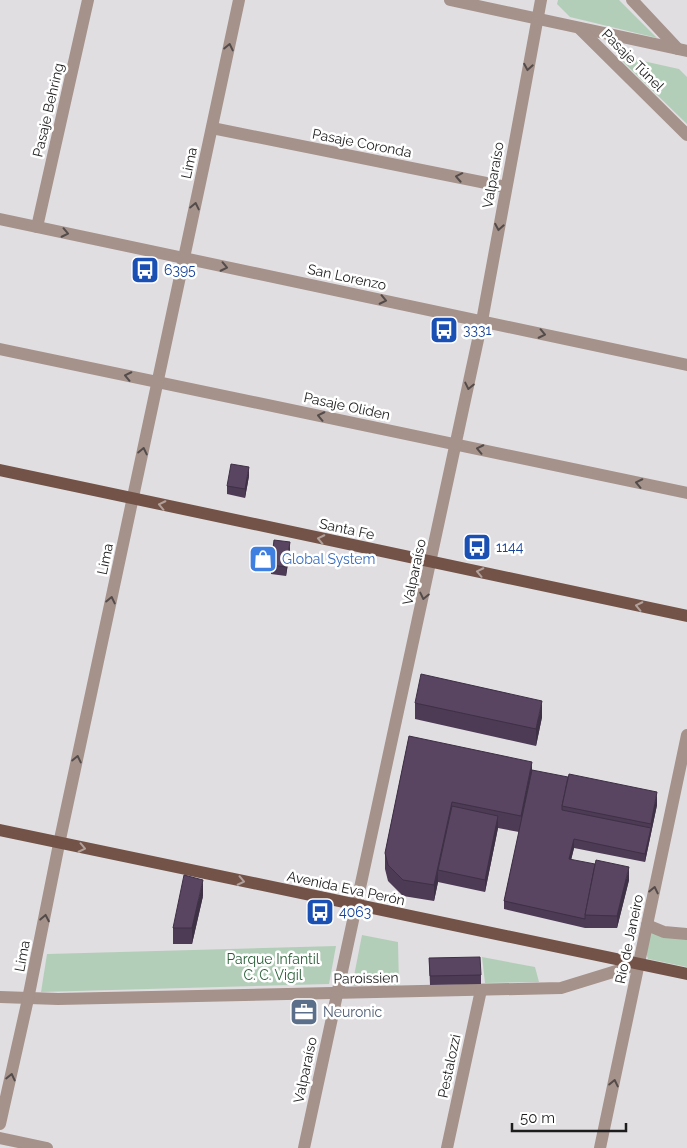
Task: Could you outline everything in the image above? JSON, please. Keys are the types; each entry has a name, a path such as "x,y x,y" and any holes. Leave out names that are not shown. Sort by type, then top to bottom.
{"main road":[{"name":"Santa Fe","path":"0,470 687,616"},
{"name":"Avenida Eva Perón","path":"0,830 59,844 687,974"}],"street":[{"name":"Pasaje Behring","path":"37,227 88,0"},
{"name":"Lima","path":"0,1124 239,0"},
{"path":"450,0 682,50"},
{"name":"Valparaíso","path":"304,1148 482,322 541,0"},
{"path":"632,0 682,50"},
{"name":"Pasaje Túnel","path":"579,28 687,135"},
{"name":"Pasaje Coronda","path":"212,128 506,187"},
{"name":"San Lorenzo","path":"0,219 687,365"},
{"name":"Pasaje Oliden","path":"0,349 687,492"},
{"name":"Río de Janeiro","path":"600,1148 687,735"},
{"path":"647,925 664,932 687,934"},
{"name":"Paroissien","path":"0,998 561,988 639,964"},
{"name":"Pestalozzi","path":"447,1148 481,990"},
{"path":"0,1138 47,1148"}],"green space":[{"path":"558,0 619,0 657,38 570,17 557,4"},
{"path":"616,55 679,69 687,77 687,124"},
{"path":"651,932 687,937 687,967 648,959 645,950"},
{"path":"362,935 398,942 399,985 352,986"},
{"name":"Parque Infantil C. C. Vigil","path":"336,946 329,984 41,992 47,954"},
{"path":"482,957 535,967 539,982 485,983"}],"building":[{"path":"231,464 249,467 245,489 227,486"},
{"path":"274,540 290,542 286,567 271,565"},
{"path":"421,674 542,701 536,729 415,703"},
{"path":"409,736 532,762 521,816 452,802 434,885 403,880 388,865 385,853"},
{"path":"532,770 568,777 562,810 651,828 645,854 574,839 569,859 595,864 585,919 504,901"},
{"path":"569,774 657,792 651,824 562,806"},
{"path":"452,806 498,816 485,880 438,870"},
{"path":"596,860 629,867 617,916 585,915"},
{"path":"184,875 203,880 192,928 173,928"},
{"path":"480,957 481,975 430,976 429,958"}],"place":[{"name":"6395","path":"145,270"},
{"name":"3331","path":"444,330"},
{"name":"1144","path":"477,547"},
{"name":"Global System","path":"263,559"},
{"name":"4063","path":"320,912"},
{"name":"Neuronic","path":"304,1012"}]}
